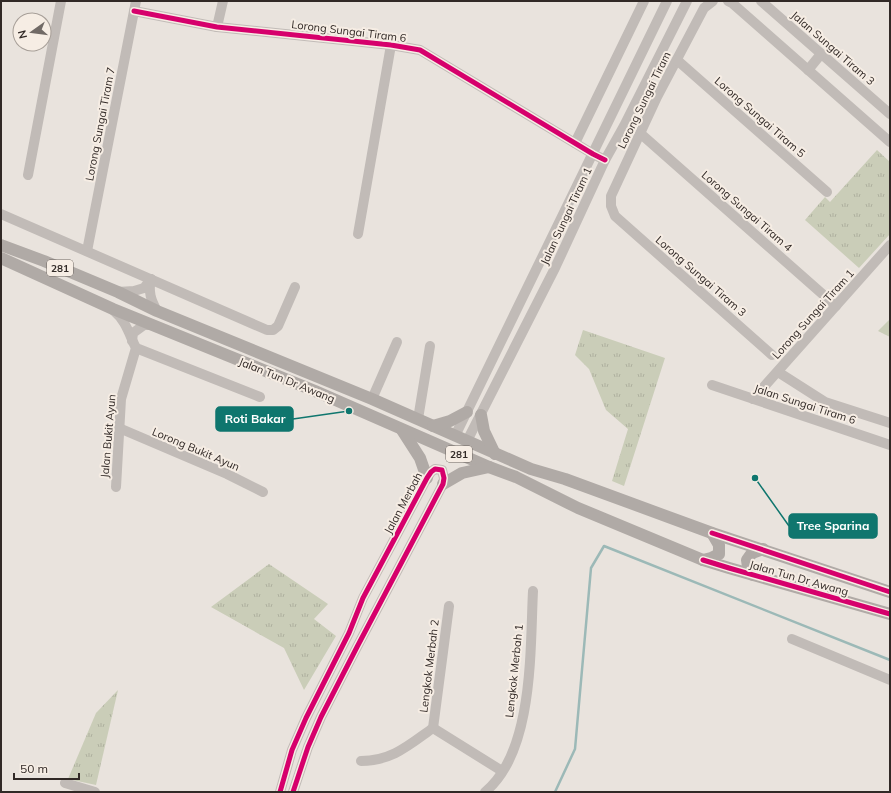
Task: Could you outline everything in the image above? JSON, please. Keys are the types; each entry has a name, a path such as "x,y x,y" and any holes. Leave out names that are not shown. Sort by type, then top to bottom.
{"main road":[{"name":"Jalan Tun Dr Awang","path":"1,245 44,261 118,292 157,311 372,399 531,469 566,479 712,533 890,592"},
{"name":"Jalan Tun Dr Awang","path":"1,258 151,325 315,390 402,430 516,477 578,508 704,560 890,614"},
{"path":"433,426 450,421 468,412"},
{"path":"481,415 484,432 495,454"},
{"path":"402,430 420,458 426,478"},
{"path":"443,484 462,473 489,467"},
{"path":"704,560 719,554 719,545 712,533"},
{"path":"753,575 748,567 747,560 752,553 763,549"}],"street":[{"path":"28,175 61,1"},
{"name":"Lorong Sungai Tiram 7","path":"87,251 136,1"},
{"path":"217,27 222,1"},
{"name":"Jalan Sungai Tiram 1","path":"455,436 668,1"},
{"name":"Jalan Sungai Tiram 1","path":"467,441 554,268 605,160 624,126 687,1"},
{"name":"Lorong Sungai Tiram","path":"615,216 611,206 611,196 657,97 704,8 713,1"},
{"path":"728,1 890,142"},
{"name":"Jalan Sungai Tiram 3","path":"761,1 890,114"},
{"path":"575,143 642,2"},
{"name":"Lorong Sungai Tiram 6","path":"134,12 217,27 391,45 420,50 605,160"},
{"path":"358,234 391,45"},
{"path":"808,70 821,54"},
{"name":"Lorong Sungai Tiram 5","path":"677,60 828,192"},
{"name":"Lorong Sungai Tiram 4","path":"641,134 836,306"},
{"path":"1,214 267,330 273,330 278,326 295,287"},
{"name":"Lorong Sungai Tiram 3","path":"615,216 772,355"},
{"name":"Lorong Sungai Tiram 1","path":"753,399 890,247"},
{"path":"118,292 134,291 144,288 151,279"},
{"path":"151,279 149,289 151,301 157,311"},
{"path":"113,309 122,317 134,344 260,397"},
{"name":"Jalan Bukit Ayun","path":"116,488 121,399 134,344 133,333 144,325 151,325"},
{"path":"372,399 397,342"},
{"path":"418,419 430,346"},
{"path":"778,372 825,402 890,423"},
{"name":"Jalan Sungai Tiram 6","path":"712,385 890,445"},
{"name":"Lorong Bukit Ayun","path":"119,428 227,474 263,492"},
{"name":"Jalan Merbah","path":"280,792 292,750 306,718 349,633 363,598 426,478 431,472 439,469 442,470 444,475 443,484"},
{"path":"293,792 303,759 315,730 357,646 443,484"},
{"name":"Lengkok Merbah 1","path":"485,792 491,787 509,759 525,712 530,660 533,591"},
{"name":"Lengkok Merbah 2","path":"361,761 373,761 386,758 399,752 433,728 449,606"},
{"path":"792,638 890,680"},
{"name":"Lengkok Merbah 2","path":"433,728 502,771"},
{"path":"65,783 95,792"}],"green space":[{"path":"877,150 890,162 890,234 859,268 805,220 825,197 830,202"},
{"path":"890,319 890,337 878,331"},
{"path":"583,330 665,358 624,486 612,481 628,429 606,410 589,369 575,355"},
{"path":"269,564 328,604 314,619 336,636 304,690 284,648 211,607"},
{"path":"118,690 96,785 68,779 96,713"}],"waterway":[{"path":"555,792 575,749 591,568 604,546 890,660"}],"cycle path":[{"path":"134,11 217,27 391,45 420,50 605,160"},
{"path":"280,792 292,750 306,718 349,633 363,598 427,478 435,469 442,470 444,478 443,484 321,717 308,747 293,792"},
{"path":"712,533 890,592"},
{"path":"703,560 890,614"}],"place":[{"name":"Roti Bakar","path":"349,411"},
{"name":"Tree Sparina","path":"755,478"}]}
